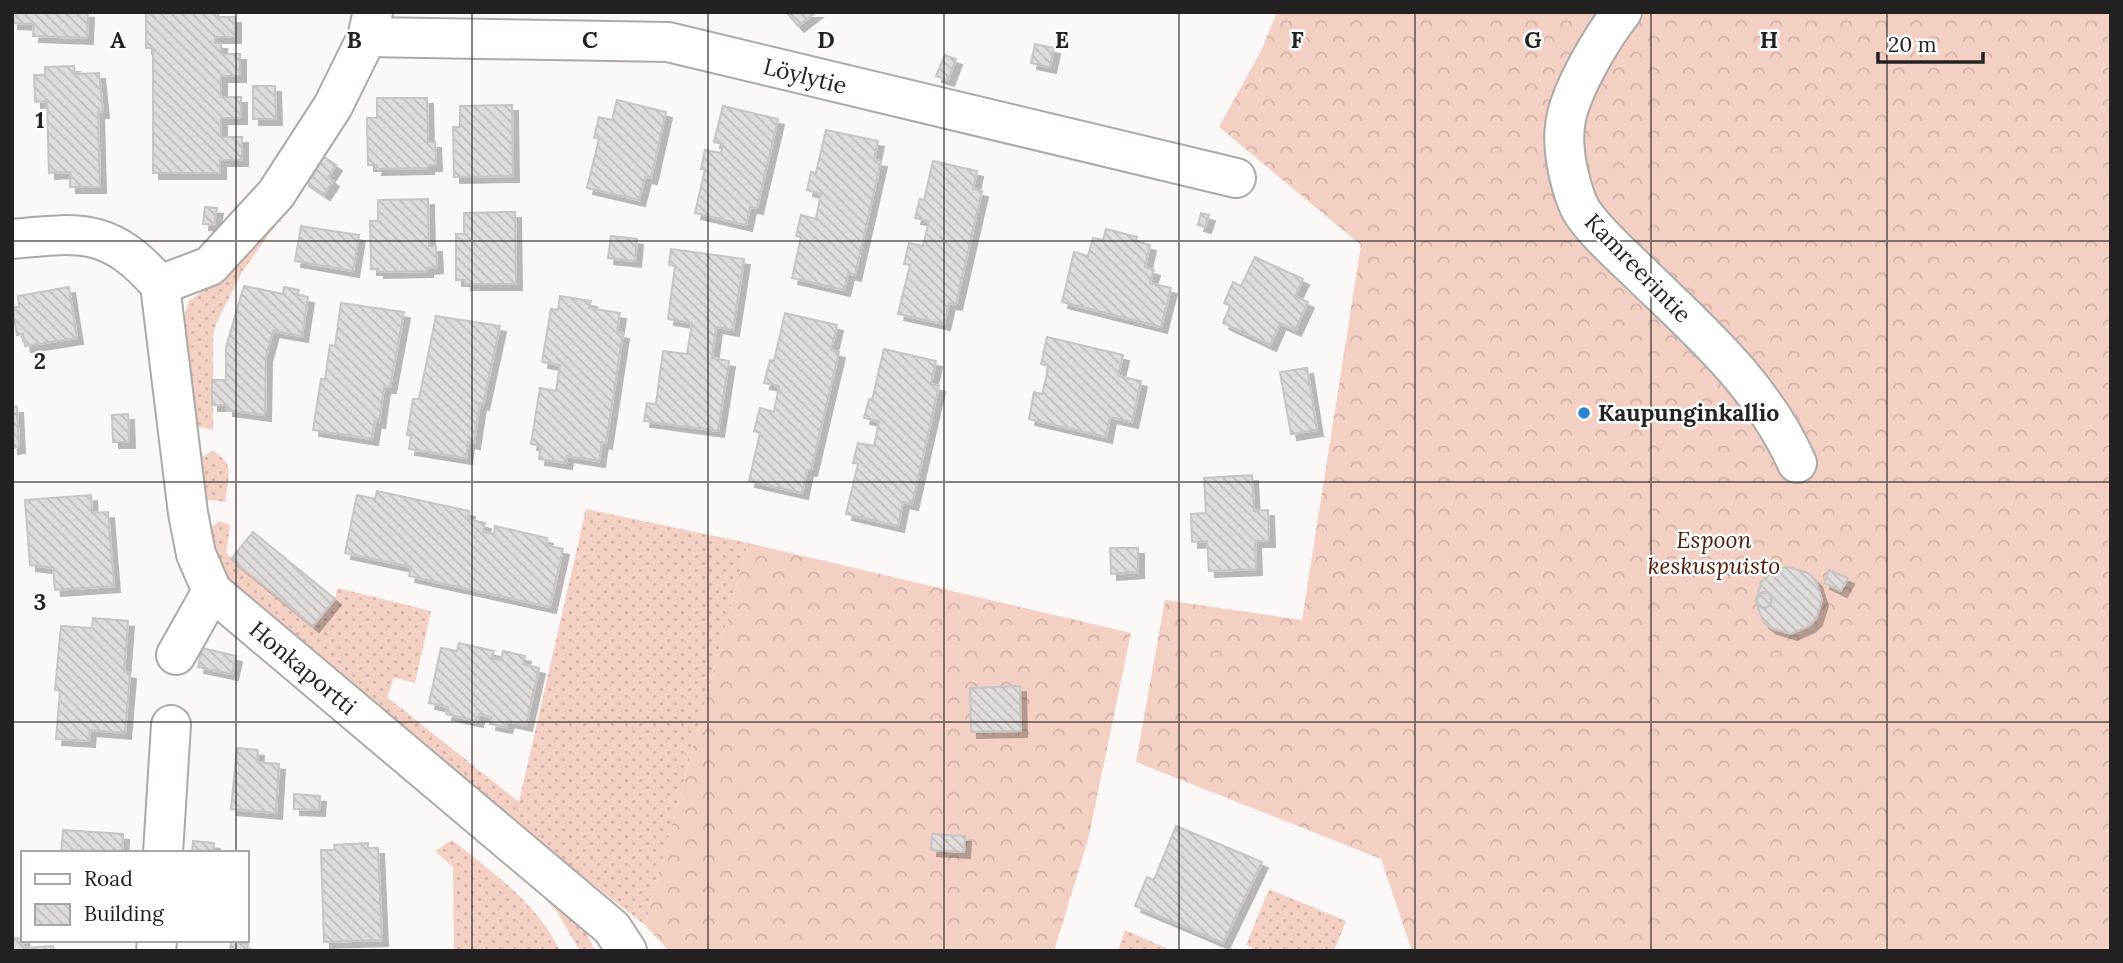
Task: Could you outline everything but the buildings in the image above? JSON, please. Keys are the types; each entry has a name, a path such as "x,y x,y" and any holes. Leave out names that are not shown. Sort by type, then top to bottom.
{"street":[{"name":"Kamreerintie","path":"1622,12 1581,80 1565,125 1568,169 1579,207 1613,247 1736,365 1778,421 1797,463"},
{"name":"Löylytie","path":"370,24 667,42 1236,178"},
{"path":"12,239 70,233 108,242 136,257 160,285 210,266 276,194 333,106 370,24"},
{"name":"Honkaportti","path":"160,285 188,513 196,554 212,591 612,928 627,951"},
{"path":"176,655 212,591"},
{"path":"163,851 171,725"}],"green space":[{"name":"Espoon keskuspuisto","path":"1277,12 2111,12 2111,951 1412,951 1381,859 1136,762 1165,600 1302,620 1361,245 1219,127 1261,51"},
{"path":"279,219 283,222 278,222 242,272 216,324 213,336 213,430 195,426 183,324 189,301 240,263 274,221"},
{"path":"212,451 225,460 229,472 225,502 204,499 200,458"},
{"path":"586,509 748,543 645,925 512,821 217,572 208,531 219,521 230,525 226,553 313,626 335,599 338,588 431,611 415,683 394,678 387,697 519,802"},
{"path":"748,543 1131,633 1088,840 1054,951 669,951 645,925"},
{"path":"452,840 527,904 551,934 560,951 454,951 453,867 435,851"},
{"path":"542,887 584,928 595,951 580,951 557,912 538,891"},
{"path":"1269,889 1346,921 1334,951 1251,951 1252,947 1246,945"},
{"path":"1125,930 1173,951 1118,951"}],"place":[{"name":"Kaupunginkallio","path":"1584,413"}]}
